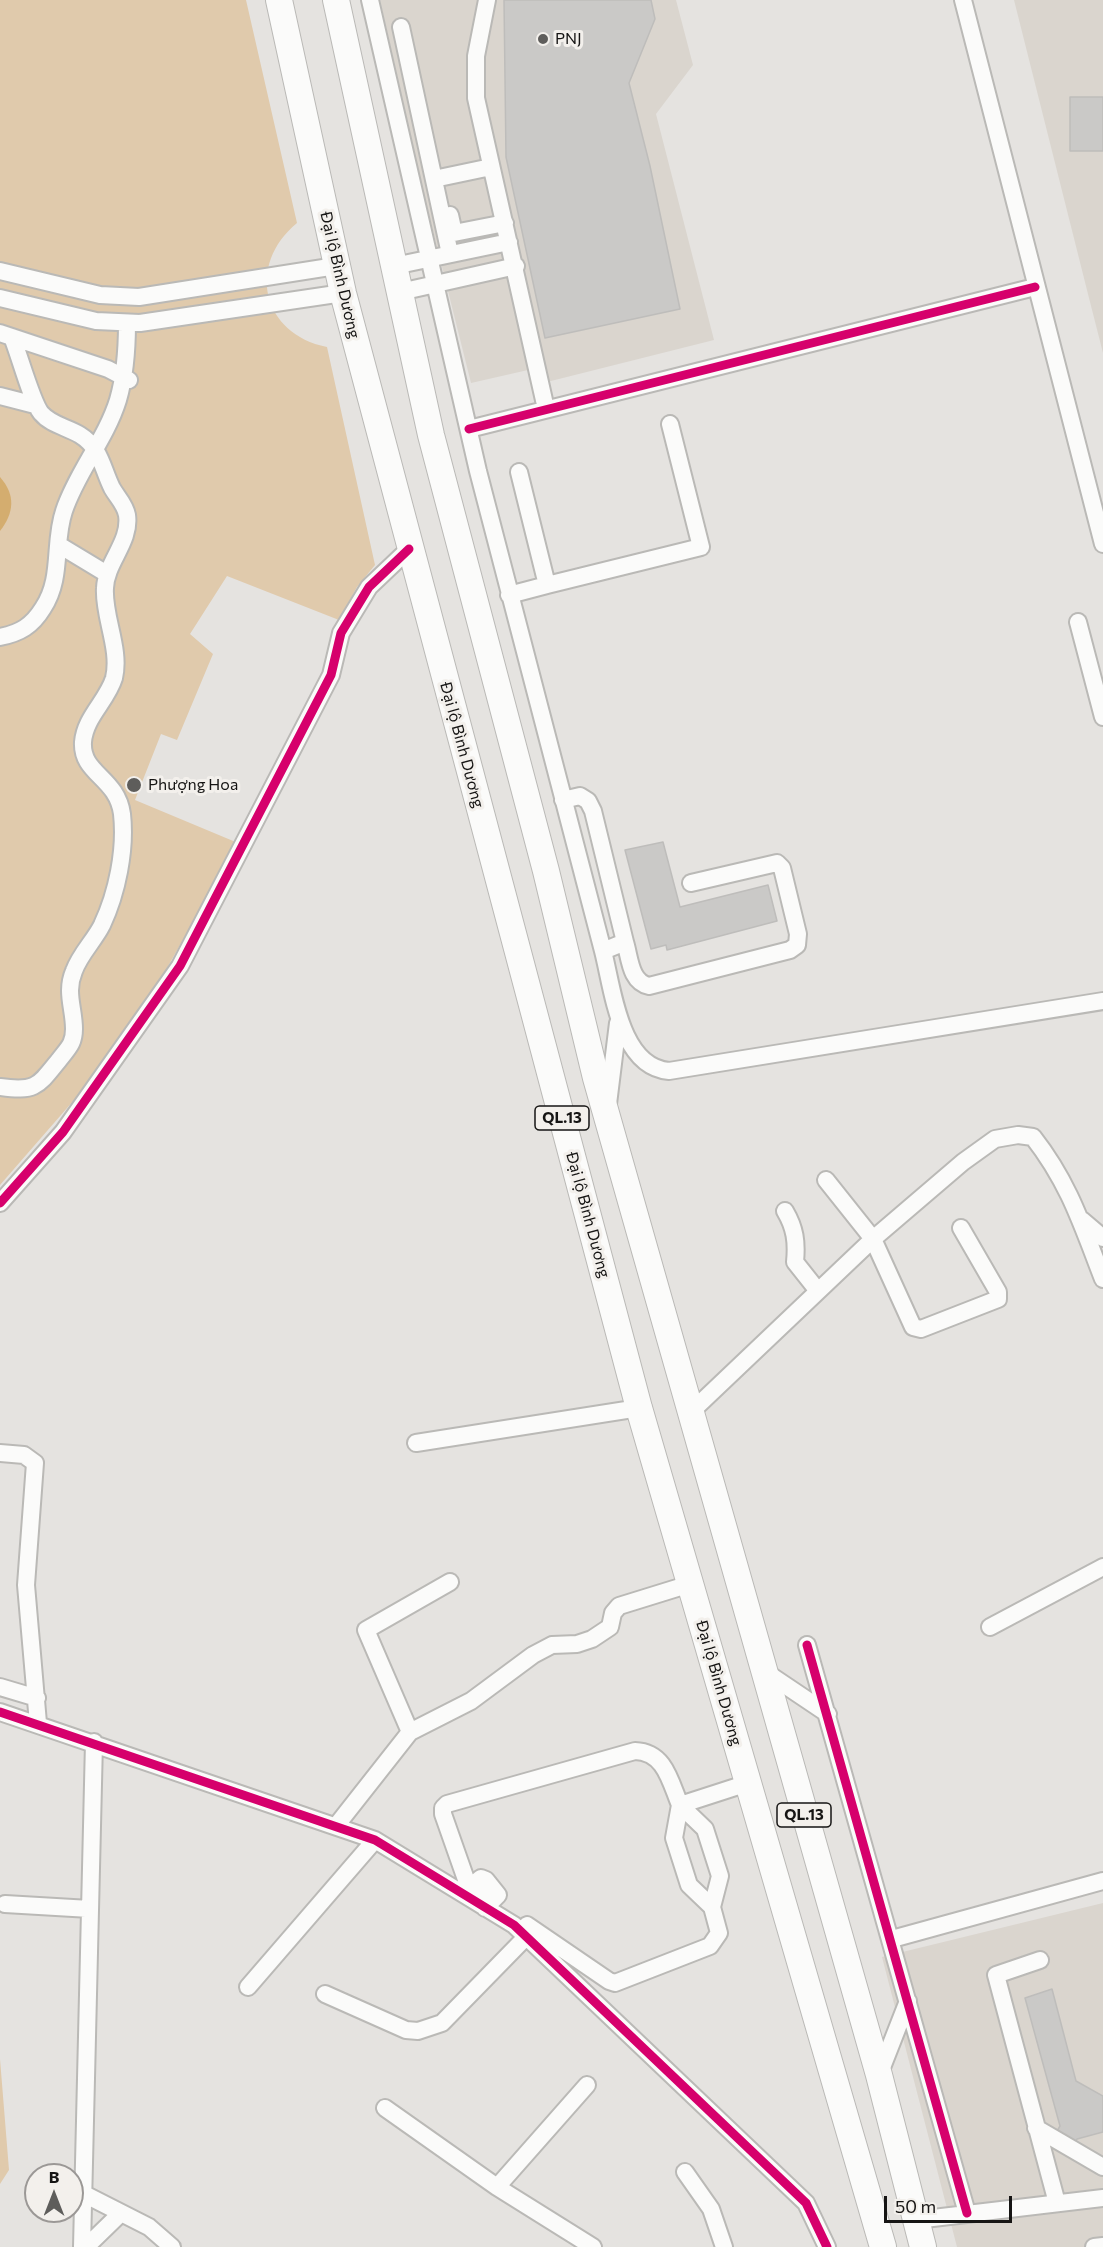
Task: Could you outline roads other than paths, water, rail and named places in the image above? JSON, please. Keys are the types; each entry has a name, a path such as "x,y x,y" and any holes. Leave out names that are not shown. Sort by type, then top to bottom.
{"highway":[{"name":"Đại lộ Bình Dương","path":"279,0 336,266 409,549 639,1408 881,2237"},
{"name":"QL.13","path":"336,0 431,435 608,1120 879,2075 923,2247"},
{"path":"881,2237 916,2220"}],"street":[{"path":"370,0 509,595 617,1004 633,1050 648,1065 669,1071 1103,1001"},
{"path":"487,0 476,56 476,98 516,266 546,409"},
{"path":"963,0 1035,287 1103,544"},
{"path":"401,27 454,233 505,223"},
{"path":"438,178 491,167"},
{"path":"438,178 450,254"},
{"path":"394,266 509,242"},
{"path":"0,271 100,295 139,297 336,266"},
{"path":"400,292 516,266"},
{"path":"469,429 1035,287"},
{"path":"0,298 77,318 127,324 164,321 343,293"},
{"path":"0,637 24,631 45,606 54,584 64,511 128,379 127,324"},
{"path":"6,335 128,379"},
{"path":"0,1087 23,1089 38,1086 72,1046 74,1027 69,994 73,972 102,924 116,883 122,837 120,806 111,786 86,762 83,752 88,723 109,688 115,672 105,594 107,574 124,538 127,516 94,447 80,435 50,421 35,405 6,335"},
{"path":"0,396 35,405"},
{"path":"509,595 701,547 670,424"},
{"path":"519,472 547,585"},
{"path":"58,545 107,574"},
{"path":"0,1203 63,1132 180,966 331,675 341,633 369,587 409,549"},
{"path":"1078,622 1103,716"},
{"path":"563,800 580,796 591,804 634,975 642,984 649,986 790,950 797,945 798,934 782,868 777,863 691,883"},
{"path":"603,951 625,942"},
{"path":"608,1120 616,1052 617,1004"},
{"path":"692,1411 873,1239 963,1162 995,1139 1018,1135 1033,1137 1055,1166 1079,1217 1103,1279"},
{"path":"826,1180 873,1239 913,1327 921,1329 998,1299 998,1292 961,1228"},
{"path":"785,1211 793,1224 796,1243 795,1262 818,1291"},
{"path":"1079,1217 1103,1238"},
{"path":"416,1443 639,1408"},
{"path":"0,1453 24,1455 35,1463 26,1585 38,1724"},
{"path":"990,1627 1103,1567"},
{"path":"410,1732 366,1630 450,1582"},
{"path":"336,1826 410,1732 471,1701 533,1655 552,1645 577,1644 592,1639 610,1627 613,1613 619,1606 690,1584"},
{"path":"807,1646 892,1939 967,2213"},
{"path":"763,1671 828,1714"},
{"path":"0,1687 37,1698"},
{"path":"0,1712 94,1742 375,1840 466,1891 615,1983 710,1946 719,1932 712,1906 720,1876 705,1829 680,1804 663,1763 639,1751 447,1804 443,1808 443,1814 466,1891"},
{"path":"94,1742 84,2194 149,2227 172,2247"},
{"path":"680,1804 748,1783"},
{"path":"680,1804 674,1838 689,1885 712,1906"},
{"path":"248,1987 375,1840"},
{"path":"466,1891 481,1878 486,1880 498,1894 488,1905"},
{"path":"892,1939 1103,1881"},
{"path":"5,1904 90,1909"},
{"path":"488,1905 527,1936 806,2203 826,2247"},
{"path":"326,1994 406,2030 418,2031 442,2023 527,1936"},
{"path":"1040,1960 996,1976 1057,2203"},
{"path":"879,2075 908,2001"},
{"path":"497,2187 586,2085"},
{"path":"385,2108 497,2187 593,2247"},
{"path":"1036,2128 1103,2168"},
{"path":"685,2172 711,2209 724,2247"},
{"path":"916,2220 1103,2198"},
{"path":"84,2247 121,2213"},
{"path":"84,2223 84,2247"},
{"path":"1095,2247 1103,2246"}],"place":[{"name":"PNJ","path":"543,39"},
{"name":"Phượng Hoa","path":"134,785"}]}
